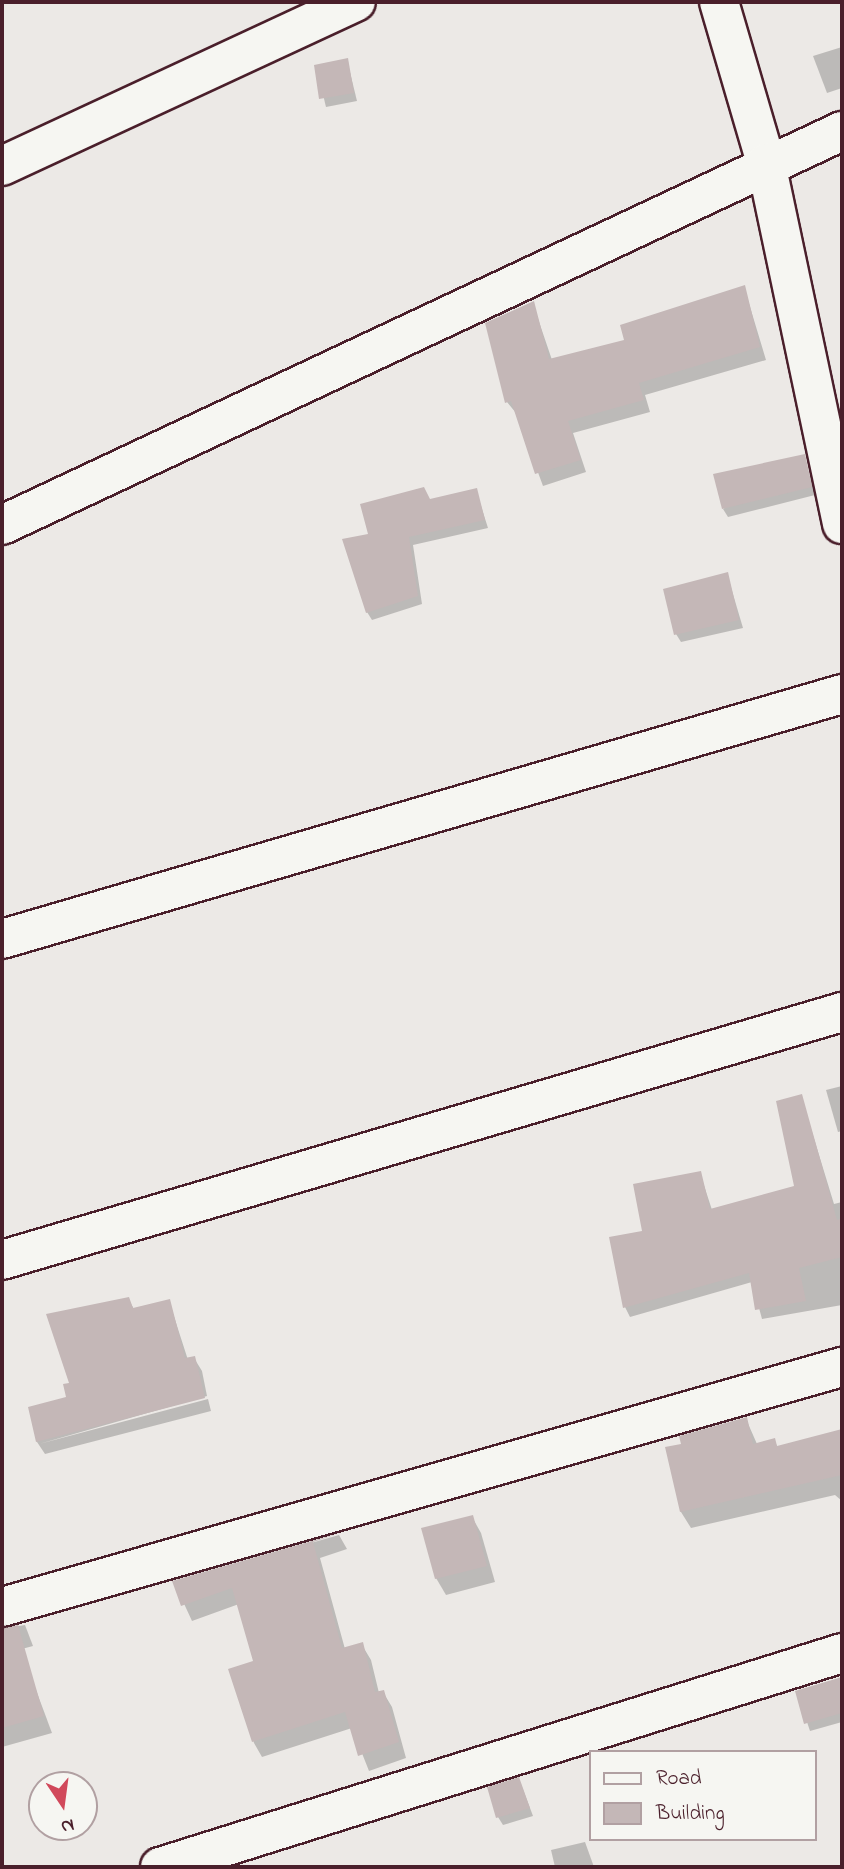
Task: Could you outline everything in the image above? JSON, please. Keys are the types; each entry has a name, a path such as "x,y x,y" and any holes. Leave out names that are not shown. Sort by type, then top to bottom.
{"street":[{"path":"2,166 356,2"},
{"path":"719,2 766,163 842,524"},
{"path":"2,525 766,163 842,131"},
{"path":"2,939 842,694"},
{"path":"2,1260 842,1012"},
{"path":"2,1607 842,1367"},
{"path":"160,1867 842,1654"}],"building":[{"path":"348,58 354,93 319,99 314,65"},
{"path":"745,285 760,347 639,383 644,400 568,421 581,460 535,474 511,401 505,403 485,323 534,301 549,359 624,340 620,325"},
{"path":"805,454 812,487 722,509 713,474"},
{"path":"424,487 430,499 477,488 485,520 409,537 418,596 366,613 342,539 368,534 360,504"},
{"path":"728,572 739,620 674,635 663,589"},
{"path":"802,1094 837,1220 842,1218 842,1257 799,1268 806,1301 755,1310 749,1273 623,1308 609,1237 642,1231 633,1184 701,1171 710,1209 794,1186 776,1101"},
{"path":"129,1297 133,1308 170,1299 185,1358 195,1356 205,1398 36,1442 28,1407 66,1397 63,1384 69,1383 46,1314"},
{"path":"747,1417 753,1444 775,1438 777,1446 842,1429 842,1475 680,1512 665,1447 681,1444 679,1436"},
{"path":"473,1515 487,1566 435,1579 421,1528"},
{"path":"340,1533 313,1542 342,1648 363,1642 375,1692 384,1690 399,1742 358,1756 345,1712 252,1742 228,1669 253,1661 232,1588 181,1606 172,1581"},
{"path":"18,1625 44,1716 2,1728 2,1628"},
{"path":"842,1677 842,1713 804,1724 795,1691"},
{"path":"519,1777 530,1808 496,1818 487,1787"}]}
